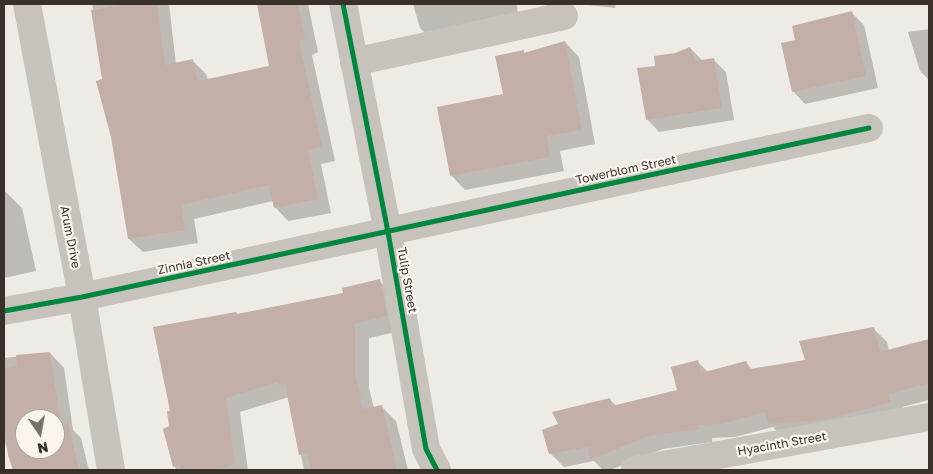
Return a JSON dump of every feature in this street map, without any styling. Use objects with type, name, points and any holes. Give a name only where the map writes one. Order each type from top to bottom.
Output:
[{"type":"street","name":"Arum Drive","points":[[27,4],[82,297],[111,470]]},
{"type":"street","name":"Tulip Street","points":[[343,4],[388,232],[426,449],[437,470]]},
{"type":"street","points":[[354,62],[564,16]]},
{"type":"street","name":"Towerblom Street","points":[[388,232],[869,128]]},
{"type":"street","name":"Zinnia Street","points":[[4,311],[82,297],[388,232]]},
{"type":"street","name":"Hyacinth Street","points":[[635,470],[929,417]]},
{"type":"building","points":[[128,4],[157,4],[165,65],[193,59],[198,81],[269,66],[257,4],[298,4],[305,39],[299,41],[322,147],[308,150],[318,199],[274,208],[269,185],[181,205],[185,230],[128,239],[111,137],[96,81],[102,79],[91,10]]},
{"type":"building","points":[[852,11],[866,76],[792,92],[781,43],[795,40],[792,26]]},
{"type":"building","points":[[565,41],[582,130],[547,136],[550,157],[450,176],[437,107],[503,94],[495,56],[524,50],[524,53]]},
{"type":"building","points":[[690,47],[696,61],[714,58],[722,108],[646,120],[637,68],[655,66],[654,56],[675,53]]},
{"type":"building","points":[[380,279],[387,316],[355,324],[355,372],[363,409],[382,405],[397,470],[311,470],[307,453],[299,455],[285,384],[278,385],[277,382],[226,398],[235,464],[218,470],[181,470],[180,465],[173,467],[163,429],[169,426],[167,411],[170,411],[153,327],[236,312],[237,314],[343,293],[342,288]]},
{"type":"building","points":[[874,327],[880,352],[929,339],[929,383],[889,394],[891,402],[824,420],[768,424],[765,412],[721,424],[699,425],[700,429],[649,436],[590,460],[588,447],[549,454],[542,430],[558,424],[552,412],[610,398],[612,406],[677,390],[671,367],[698,360],[701,373],[746,361],[750,369],[805,360],[799,341]]},
{"type":"building","points":[[50,352],[59,409],[15,409],[15,459],[65,459],[65,424],[68,423],[79,470],[13,470],[8,455],[4,423],[4,368],[17,365],[16,355]]},
{"type":"cycle path","points":[[343,4],[388,232],[426,449],[437,470]]},
{"type":"cycle path","points":[[4,311],[82,297],[869,128]]}]
